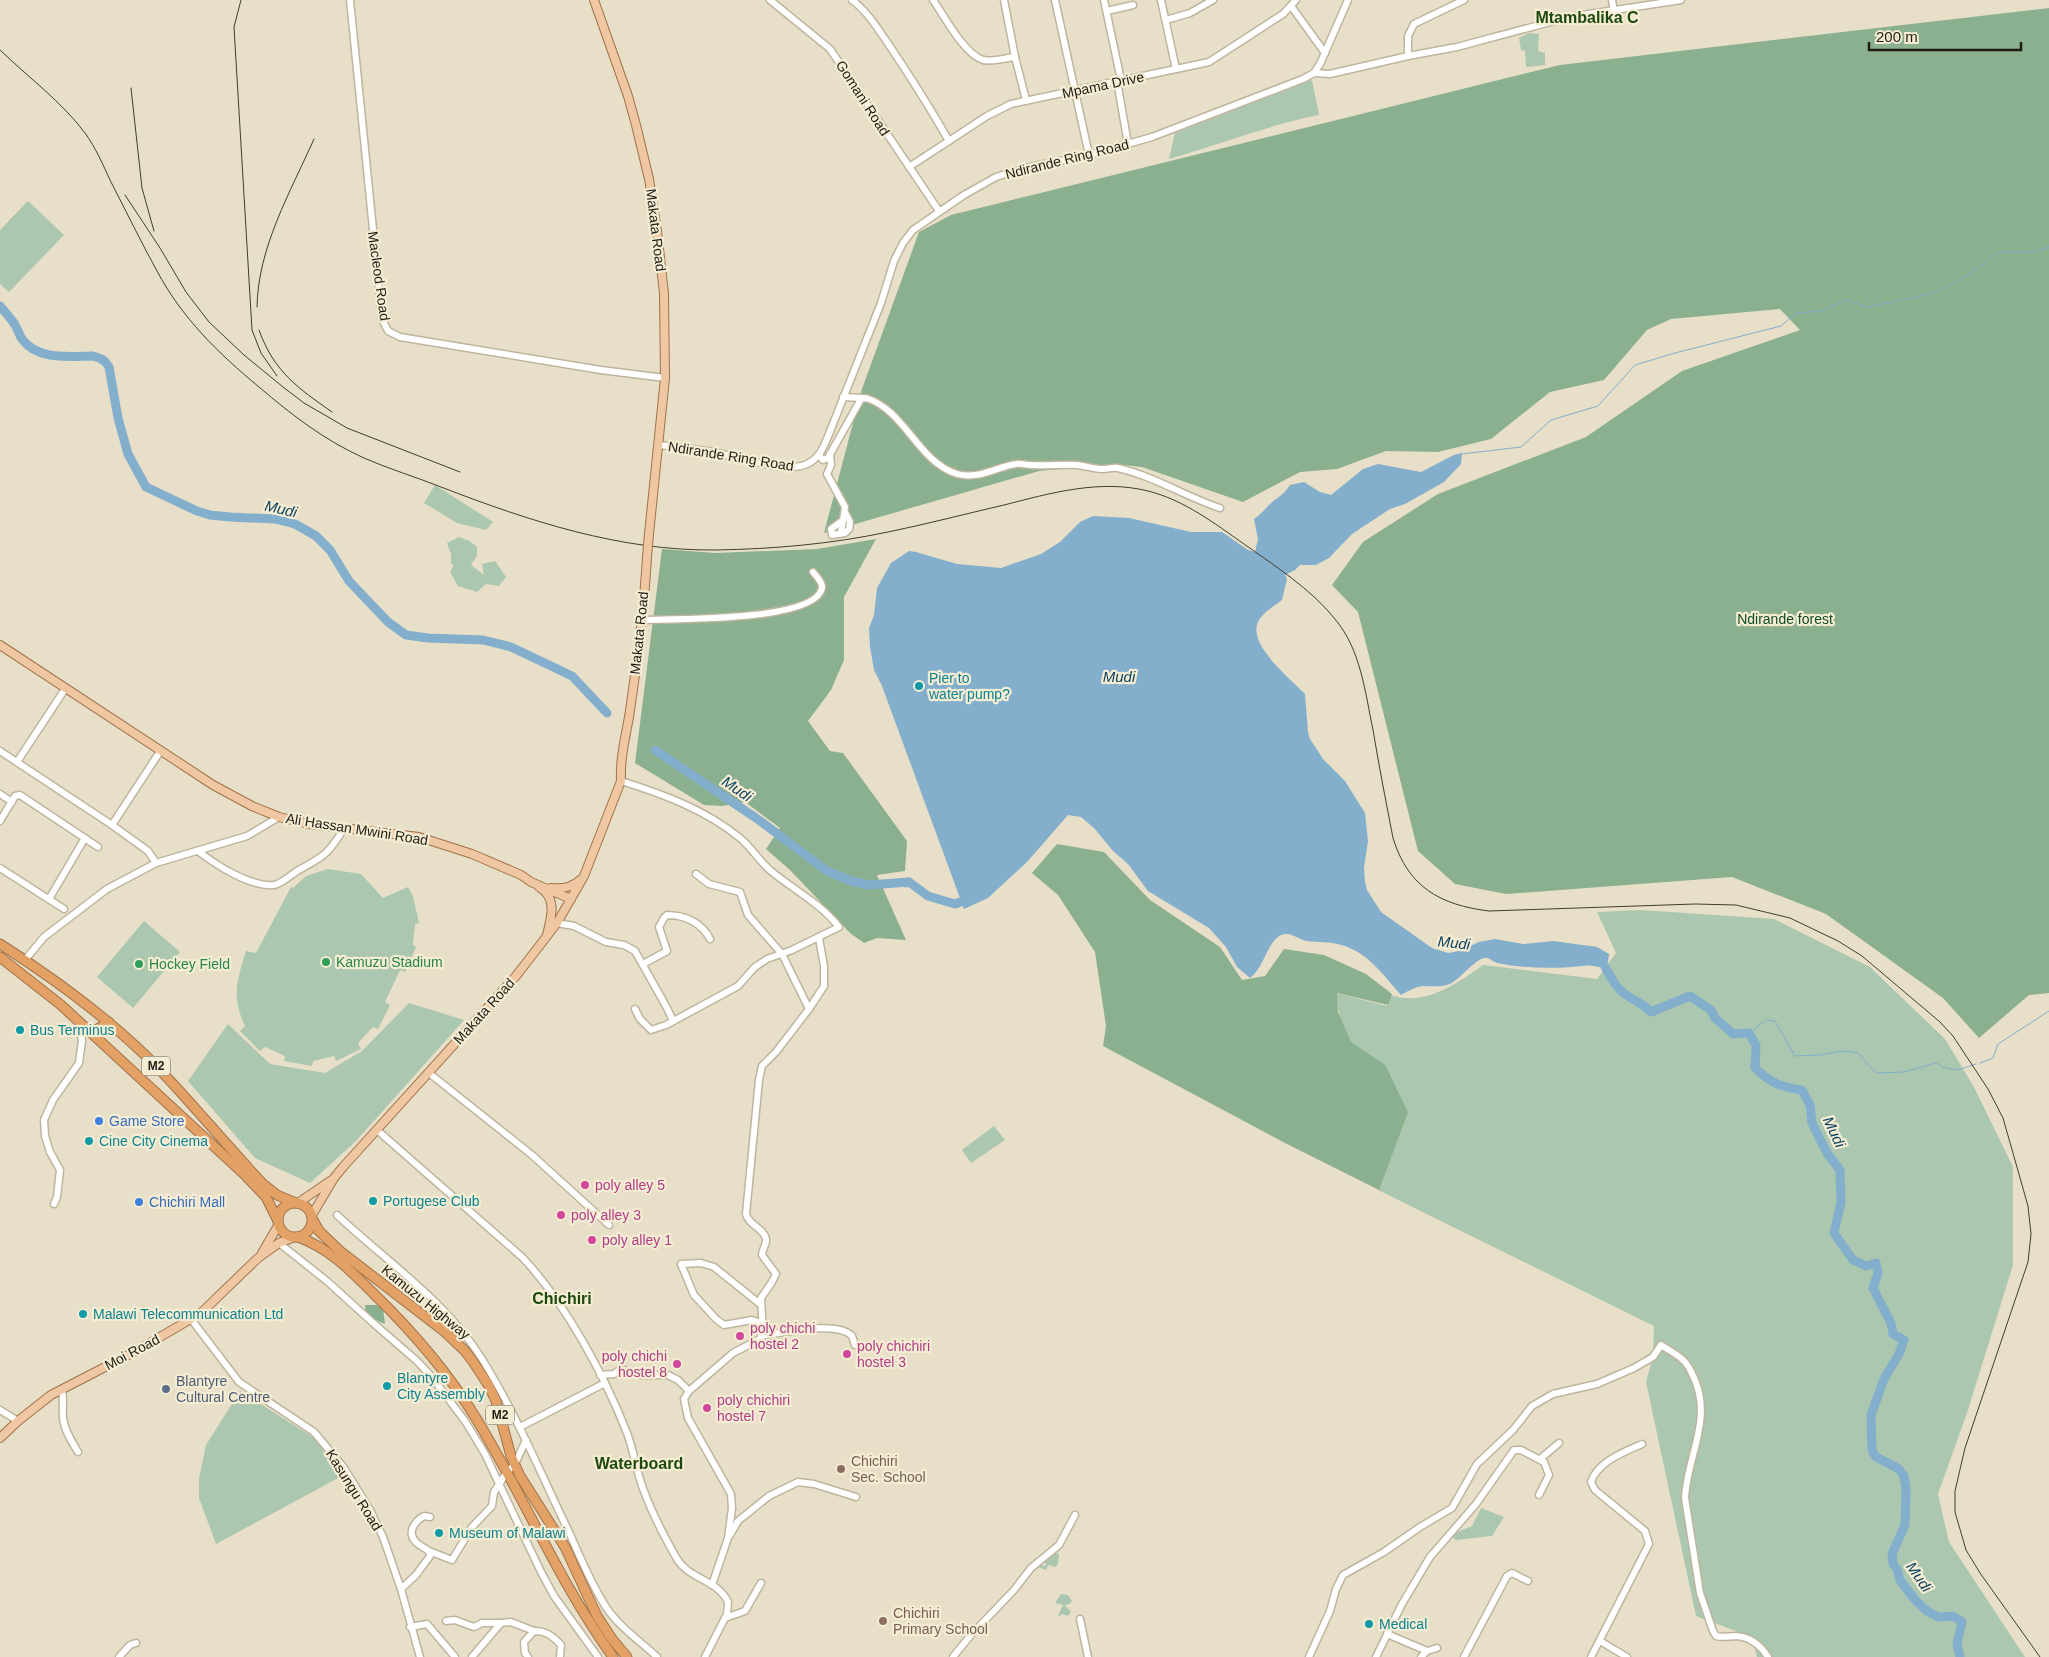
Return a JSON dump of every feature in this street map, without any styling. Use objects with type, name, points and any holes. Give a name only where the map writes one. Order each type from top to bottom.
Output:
[{"type":"highway","name":"M2","points":[[0,944],[66,988],[109,1022],[161,1071],[263,1184],[277,1195],[304,1205],[312,1218]]},
{"type":"highway","name":"M2","points":[[0,957],[38,986],[88,1030],[258,1188],[266,1197],[284,1233],[296,1237]]},
{"type":"highway","points":[[88,1030],[109,1022]]},
{"type":"highway","points":[[278,1222],[281,1210],[290,1203],[297,1203]]},
{"type":"highway","points":[[296,1237],[308,1231],[312,1218]]},
{"type":"highway","name":"Kamuzu Highway","points":[[312,1218],[319,1231],[340,1250],[446,1332],[465,1351],[489,1386],[502,1419],[515,1464],[565,1547],[596,1616],[627,1657]]},
{"type":"highway","name":"Kamuzu Highway","points":[[296,1237],[315,1244],[332,1254],[390,1309],[440,1368],[473,1414],[588,1622],[612,1657]]},
{"type":"main road","name":"Makata Road","points":[[312,1218],[334,1178],[516,976],[557,923],[584,876],[621,781],[620,765],[629,717],[641,620],[665,378],[664,293],[649,179],[628,96],[594,0]]},
{"type":"main road","name":"Ali Hassan Mwini Road","points":[[0,646],[212,784],[252,806],[279,817],[309,824],[419,837],[446,844],[521,875],[531,882],[547,887],[571,899]]},
{"type":"main road","points":[[547,887],[566,888],[573,886],[584,876]]},
{"type":"main road","points":[[531,882],[544,890],[552,906],[552,915],[545,939]]},
{"type":"main road","name":"Makata Road","points":[[297,1203],[334,1178]]},
{"type":"main road","points":[[258,1258],[270,1240],[278,1222]]},
{"type":"main road","points":[[258,1258],[279,1244],[296,1237]]},
{"type":"main road","name":"Moi Road","points":[[0,1438],[18,1421],[62,1389],[136,1351],[201,1313],[258,1258]]},
{"type":"street","name":"Macleod Road","points":[[350,0],[377,279],[382,319],[388,330],[400,337],[601,370],[665,378]]},
{"type":"street","name":"Gomani Road","points":[[770,0],[830,49],[939,211]]},
{"type":"street","points":[[852,0],[876,26],[918,88],[949,141]]},
{"type":"street","points":[[933,0],[963,43],[977,56],[990,60],[1015,57]]},
{"type":"street","points":[[1004,0],[1015,57],[1026,100]]},
{"type":"street","points":[[1055,0],[1089,155]]},
{"type":"street","points":[[1104,0],[1128,144]]},
{"type":"street","points":[[1161,0],[1176,69]]},
{"type":"street","points":[[1166,20],[1190,13],[1213,0]]},
{"type":"street","points":[[1348,0],[1314,73],[1330,74],[1457,47],[1569,17],[1681,0]]},
{"type":"street","points":[[1408,56],[1408,36],[1414,24],[1464,0]]},
{"type":"street","points":[[1612,0],[1614,11]]},
{"type":"street","name":"Mpama Drive","points":[[909,168],[1000,108],[1026,100],[1075,92],[1202,64],[1215,58],[1282,14],[1291,3]]},
{"type":"street","points":[[1291,3],[1325,52]]},
{"type":"street","points":[[1106,11],[1133,5]]},
{"type":"street","name":"Ndirande Ring Road","points":[[659,445],[714,452],[784,467],[806,465],[819,455],[829,434],[903,243],[913,230],[939,211],[996,177],[1025,168],[1089,155],[1152,137],[1292,84],[1314,73]]},
{"type":"street","points":[[843,397],[868,398],[888,410],[936,462],[946,470],[956,474],[975,475],[1018,464],[1029,466],[1077,465],[1104,469],[1118,468],[1144,477],[1201,503],[1220,508]]},
{"type":"street","points":[[819,455],[823,460],[830,454],[844,426],[863,398]]},
{"type":"street","points":[[830,454],[831,465],[828,474],[842,499],[850,528],[848,531],[833,535],[830,532],[832,527],[842,521]]},
{"type":"street","points":[[841,533],[845,512]]},
{"type":"street","points":[[641,620],[764,614],[804,606],[820,593],[820,582],[813,572]]},
{"type":"street","points":[[17,762],[65,689]]},
{"type":"street","points":[[112,825],[161,750]]},
{"type":"street","points":[[0,751],[112,825],[148,851],[156,863]]},
{"type":"street","points":[[621,781],[673,799],[724,826],[739,838],[771,872],[828,914],[838,927],[819,938],[760,962],[738,986],[673,1021],[651,1030],[640,1019],[635,1009]]},
{"type":"street","points":[[0,794],[12,802]]},
{"type":"street","points":[[0,821],[15,796],[20,796],[98,847]]},
{"type":"street","points":[[25,960],[44,937],[107,889],[156,863],[246,836],[279,817]]},
{"type":"street","points":[[198,851],[228,871],[256,882],[276,885],[318,861],[332,849],[344,828]]},
{"type":"street","points":[[48,899],[84,838]]},
{"type":"street","points":[[0,868],[64,909]]},
{"type":"street","points":[[696,874],[709,884],[740,892],[748,915],[782,954],[809,1009]]},
{"type":"street","points":[[643,964],[667,951],[659,927],[667,915],[685,918],[699,925],[710,939]]},
{"type":"street","points":[[557,923],[574,926],[606,942],[624,945],[636,952],[668,1008],[673,1021]]},
{"type":"street","points":[[762,1336],[761,1298],[776,1277],[774,1270],[762,1255],[767,1242],[765,1236],[749,1222],[746,1214],[762,1066],[776,1052],[824,986],[824,966],[819,938]]},
{"type":"street","points":[[54,1204],[57,1197],[60,1170],[50,1152],[45,1136],[44,1120],[53,1100],[79,1063],[81,1034],[88,1030]]},
{"type":"street","points":[[429,1072],[532,1155],[609,1225]]},
{"type":"street","points":[[377,1130],[522,1258],[536,1272],[569,1321],[605,1383],[627,1433],[644,1491],[677,1558],[687,1571],[721,1591],[728,1602],[725,1618],[705,1657]]},
{"type":"street","points":[[337,1215],[453,1320],[481,1358],[520,1427],[592,1582],[607,1608],[619,1623],[658,1657]]},
{"type":"street","points":[[279,1244],[328,1282],[432,1376],[465,1421],[486,1454],[554,1596],[598,1657]]},
{"type":"street","points":[[760,1304],[714,1267],[701,1263],[681,1264],[694,1296],[724,1325],[752,1320],[761,1323]]},
{"type":"street","name":"Kasungu Road","points":[[191,1319],[239,1382],[314,1432],[344,1468],[383,1537],[401,1589],[410,1627],[420,1657]]},
{"type":"street","points":[[712,1585],[728,1538],[732,1508],[731,1494],[688,1418],[684,1403],[686,1396],[689,1391],[733,1353],[756,1342],[762,1336],[794,1331],[841,1329],[852,1336],[855,1345]]},
{"type":"street","points":[[1309,1657],[1330,1611],[1336,1589],[1343,1575],[1384,1552],[1452,1508],[1473,1469],[1513,1430],[1532,1406],[1554,1394],[1597,1384],[1634,1368],[1648,1361],[1656,1354],[1661,1345],[1684,1361],[1694,1379],[1700,1397],[1702,1410],[1700,1428],[1686,1484],[1686,1498],[1700,1593],[1713,1631],[1716,1636],[1736,1636],[1752,1640],[1768,1657]]},
{"type":"street","points":[[600,1376],[614,1374],[620,1369],[641,1375],[668,1375],[678,1380],[689,1391]]},
{"type":"street","points":[[520,1427],[605,1383]]},
{"type":"street","points":[[62,1389],[65,1402],[63,1418],[78,1452]]},
{"type":"street","points":[[0,1410],[18,1421]]},
{"type":"street","points":[[430,1518],[424,1516],[415,1523],[412,1531],[416,1542],[430,1551],[452,1560],[472,1527],[492,1506],[494,1492],[506,1473],[515,1464],[526,1440]]},
{"type":"street","points":[[1540,1459],[1559,1443]]},
{"type":"street","points":[[1592,1657],[1650,1544],[1646,1532],[1595,1490],[1591,1482],[1597,1472],[1609,1461],[1642,1444]]},
{"type":"street","points":[[1376,1657],[1402,1604],[1430,1557],[1476,1504],[1511,1452],[1517,1449],[1544,1462],[1549,1475],[1539,1495]]},
{"type":"street","points":[[728,1538],[738,1521],[769,1496],[798,1482],[814,1484],[856,1497]]},
{"type":"street","points":[[953,1657],[970,1636],[1014,1590],[1031,1568],[1059,1545],[1075,1515]]},
{"type":"street","points":[[401,1589],[422,1568],[430,1556],[430,1551]]},
{"type":"street","points":[[1464,1657],[1507,1576],[1512,1573],[1528,1581]]},
{"type":"street","points":[[725,1618],[745,1611],[761,1583]]},
{"type":"street","points":[[1080,1619],[1088,1657]]},
{"type":"street","points":[[446,1621],[455,1620],[474,1628],[482,1623],[511,1622],[534,1631],[548,1633],[561,1646],[560,1657]]},
{"type":"street","points":[[472,1657],[501,1623]]},
{"type":"street","points":[[410,1627],[427,1624],[456,1657]]},
{"type":"street","points":[[528,1657],[524,1653],[524,1642],[534,1631]]},
{"type":"street","points":[[1387,1634],[1427,1651]]},
{"type":"street","points":[[1600,1640],[1627,1657]]},
{"type":"street","points":[[119,1657],[130,1645],[136,1643]]},
{"type":"street","points":[[1421,1657],[1427,1651],[1437,1648]]},
{"type":"green space","name":"Ndirande forest","points":[[2049,8],[2049,993],[2029,995],[1979,1038],[1943,998],[1826,914],[1732,877],[1506,894],[1455,884],[1418,851],[1358,612],[1332,585],[1363,542],[1438,494],[1586,437],[1682,371],[1800,330],[1780,309],[1671,319],[1647,330],[1604,380],[1550,392],[1491,439],[1438,452],[1386,451],[1337,469],[1300,472],[1243,502],[1142,467],[1116,464],[1039,471],[824,533],[862,389],[919,232],[951,215],[1560,65]]},
{"type":"green space","points":[[1529,33],[1539,34],[1538,51],[1545,53],[1545,65],[1526,67],[1525,51],[1521,50],[1519,38]]},
{"type":"green space","points":[[1312,80],[1319,115],[1262,130],[1169,159],[1175,133]]},
{"type":"green space","points":[[28,201],[64,235],[9,292],[0,284],[0,230]]},
{"type":"green space","points":[[435,485],[493,522],[486,530],[457,523],[424,503]]},
{"type":"green space","points":[[459,537],[477,547],[477,555],[471,565],[484,575],[482,564],[495,561],[506,577],[499,586],[486,584],[477,592],[458,586],[450,572],[454,565],[451,564],[451,554],[447,543]]},
{"type":"green space","points":[[876,539],[844,597],[844,660],[831,690],[808,721],[830,751],[843,753],[907,841],[905,871],[877,875],[906,940],[877,938],[864,943],[850,933],[790,870],[766,849],[780,828],[745,802],[722,806],[704,805],[635,763],[662,549],[715,553],[817,549]]},
{"type":"green space","points":[[1057,844],[1104,852],[1150,900],[1220,947],[1242,980],[1265,976],[1284,949],[1324,955],[1366,974],[1392,994],[1388,1005],[1337,993],[1338,1012],[1351,1042],[1385,1065],[1408,1112],[1379,1190],[1285,1143],[1103,1046],[1106,1026],[1095,952],[1058,895],[1032,873]]},
{"type":"green space","name":"Kamuzu Stadium","points":[[328,869],[361,874],[383,898],[408,887],[413,896],[419,923],[415,924],[413,945],[416,947],[405,972],[400,970],[385,1002],[390,1005],[378,1029],[373,1027],[358,1043],[361,1049],[336,1061],[334,1056],[313,1061],[312,1066],[284,1061],[285,1056],[265,1047],[260,1051],[240,1031],[245,1026],[238,1006],[237,989],[246,951],[256,953],[291,887],[293,888],[306,876]]},
{"type":"green space","points":[[1641,910],[1774,919],[1870,967],[1945,1039],[1974,1087],[2013,1167],[2013,1265],[1967,1413],[1938,1494],[1949,1542],[2025,1657],[1757,1657],[1752,1637],[1696,1616],[1646,1382],[1653,1357],[1654,1326],[1378,1190],[1407,1112],[1351,1052],[1340,1020],[1336,993],[1387,1006],[1391,995],[1403,998],[1427,996],[1451,986],[1483,965],[1597,979],[1616,953],[1597,912]]},
{"type":"green space","name":"Hockey Field","points":[[144,921],[180,952],[133,1008],[97,977]]},
{"type":"green space","points":[[409,1003],[464,1020],[356,1141],[310,1183],[255,1158],[188,1081],[228,1024],[270,1064],[325,1073],[362,1051]]},
{"type":"green space","points":[[994,1126],[1005,1140],[971,1163],[962,1150]]},
{"type":"green space","points":[[365,1305],[376,1305],[383,1308],[385,1324],[366,1316]]},
{"type":"green space","points":[[240,1391],[316,1439],[340,1477],[216,1544],[199,1498],[199,1479],[206,1445]]},
{"type":"green space","points":[[1481,1508],[1504,1517],[1492,1536],[1456,1540],[1453,1538],[1455,1533],[1472,1526]]},
{"type":"green space","points":[[1054,1552],[1059,1554],[1058,1564],[1055,1567],[1048,1565],[1046,1570],[1038,1567],[1041,1565],[1045,1566],[1046,1564],[1043,1561]]},
{"type":"green space","points":[[1061,1594],[1068,1595],[1072,1601],[1070,1604],[1065,1605],[1071,1612],[1068,1616],[1062,1614],[1058,1616],[1063,1605],[1055,1603]]},
{"type":"water","name":"Mudi","points":[[1462,453],[1461,464],[1444,482],[1405,504],[1390,509],[1352,534],[1329,558],[1316,565],[1300,565],[1285,575],[1287,579],[1282,600],[1261,617],[1257,625],[1257,634],[1266,653],[1282,672],[1305,694],[1310,739],[1323,759],[1345,781],[1365,813],[1368,841],[1364,868],[1365,882],[1367,890],[1381,912],[1432,948],[1448,953],[1459,951],[1479,942],[1495,939],[1523,944],[1553,941],[1597,947],[1609,954],[1608,962],[1582,966],[1538,968],[1497,963],[1488,958],[1483,958],[1450,984],[1423,986],[1401,995],[1373,964],[1348,947],[1307,941],[1287,934],[1276,938],[1259,968],[1250,978],[1237,967],[1226,947],[1209,928],[1148,891],[1128,864],[1113,851],[1094,828],[1081,817],[1068,815],[1027,862],[988,898],[964,909],[882,686],[874,670],[869,628],[874,615],[877,588],[891,563],[909,551],[957,564],[1001,568],[1041,554],[1060,542],[1080,522],[1093,516],[1129,518],[1191,532],[1222,532],[1248,550],[1255,552],[1258,539],[1254,519],[1290,485],[1304,482],[1320,492],[1331,495],[1363,469],[1378,464],[1421,472],[1454,455]]},
{"type":"waterway","points":[[1462,454],[1521,447],[1551,420],[1598,406],[1635,365],[1781,326],[1796,313],[1822,311],[1846,300],[1868,307],[1925,295],[1944,289],[1975,270],[1999,252],[2034,252],[2049,247]]},
{"type":"waterway","name":"Mudi","points":[[0,306],[13,322],[22,339],[37,351],[55,356],[93,356],[106,363],[109,367],[118,418],[128,454],[146,487],[197,511],[210,515],[275,519],[295,524],[316,536],[330,550],[349,581],[388,622],[406,635],[428,638],[483,640],[511,647],[572,676],[607,713]]},
{"type":"waterway","name":"Mudi","points":[[655,750],[756,818],[827,871],[851,881],[869,885],[909,882]]},
{"type":"waterway","points":[[906,883],[909,882],[928,896],[955,904],[971,898]]},
{"type":"waterway","name":"Mudi","points":[[1591,961],[1603,963],[1614,983],[1626,995],[1651,1012],[1690,996],[1711,1010],[1715,1018],[1733,1034],[1749,1033],[1756,1045],[1755,1068],[1776,1084],[1802,1090],[1810,1105],[1812,1123],[1827,1153],[1840,1170],[1841,1202],[1834,1233],[1853,1260],[1866,1266],[1876,1263],[1878,1273],[1873,1288],[1891,1323],[1893,1334],[1904,1340],[1899,1354],[1884,1379],[1871,1415],[1872,1450],[1876,1457],[1899,1469],[1904,1476],[1906,1490],[1905,1525],[1892,1554],[1893,1564],[1897,1569],[1900,1580],[1915,1600],[1927,1611],[1938,1617],[1953,1616],[1962,1622],[1957,1643],[1960,1657]]},
{"type":"waterway","points":[[1980,1063],[1993,1058],[1998,1044],[2049,1011]]},
{"type":"waterway","points":[[1749,1033],[1766,1020],[1775,1021],[1795,1056],[1820,1055],[1843,1051],[1858,1053],[1876,1073],[1904,1072],[1936,1063],[1956,1070],[1976,1064]]},
{"type":"railway","points":[[241,0],[234,27],[252,330],[261,353],[277,376]]},
{"type":"railway","points":[[0,50],[55,100],[85,133],[157,271],[178,304],[202,334],[229,361],[284,407],[322,435],[349,451],[474,500],[541,522],[610,539],[680,549],[759,548],[845,540],[903,529],[1076,489],[1112,486],[1148,491],[1161,495],[1198,513],[1280,569],[1315,598],[1344,631],[1361,672],[1393,838],[1399,855],[1407,869],[1428,891],[1455,904],[1489,911],[1695,904],[1736,905],[1790,918],[1838,941],[1862,956],[1940,1022],[1953,1036],[1988,1089],[2003,1118],[2028,1206],[2031,1234],[2028,1262],[1965,1448],[1955,1491],[1955,1512],[1966,1550],[1980,1573],[2040,1657]]},
{"type":"railway","points":[[131,88],[142,188],[154,231]]},
{"type":"railway","points":[[257,307],[263,263],[269,242],[314,139]]},
{"type":"railway","points":[[125,195],[186,292],[209,322],[244,355],[304,403],[347,428],[460,472]]},
{"type":"railway","points":[[259,330],[272,357],[288,378],[332,412]]},
{"type":"place","name":"Pier to water pump?","points":[[919,686]]},
{"type":"place","name":"Kamuzu Stadium","points":[[326,962]]},
{"type":"place","name":"Hockey Field","points":[[139,964]]},
{"type":"place","name":"Bus Terminus","points":[[20,1030]]},
{"type":"place","name":"Game Store","points":[[99,1121]]},
{"type":"place","name":"Cine City Cinema","points":[[89,1141]]},
{"type":"place","name":"poly alley 5","points":[[585,1185]]},
{"type":"place","name":"Portugese Club","points":[[373,1201]]},
{"type":"place","name":"Chichiri Mall","points":[[139,1202]]},
{"type":"place","name":"poly alley 3","points":[[561,1215]]},
{"type":"place","name":"poly alley 1","points":[[592,1240]]},
{"type":"place","name":"Malawi Telecommunication Ltd","points":[[83,1314]]},
{"type":"place","name":"poly chichi hostel 2","points":[[740,1336]]},
{"type":"place","name":"poly chichiri hostel 3","points":[[847,1354]]},
{"type":"place","name":"poly chichi hostel 8","points":[[677,1364]]},
{"type":"place","name":"Blantyre City Assembly","points":[[387,1386]]},
{"type":"place","name":"Blantyre Cultural Centre","points":[[166,1389]]},
{"type":"place","name":"poly chichiri hostel 7","points":[[707,1408]]},
{"type":"place","name":"Chichiri Sec. School","points":[[841,1469]]},
{"type":"place","name":"Museum of Malawi","points":[[439,1533]]},
{"type":"place","name":"Chichiri Primary School","points":[[883,1621]]},
{"type":"place","name":"Medical","points":[[1369,1624]]},
{"type":"district","name":"Mtambalika C","points":[[1587,17]]},
{"type":"district","name":"Chichiri","points":[[562,1298]]},
{"type":"district","name":"Waterboard","points":[[639,1463]]}]
